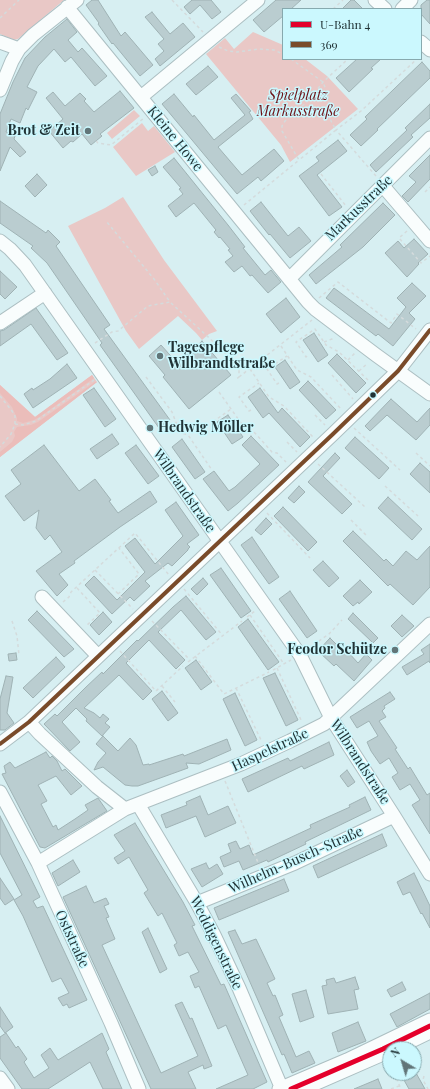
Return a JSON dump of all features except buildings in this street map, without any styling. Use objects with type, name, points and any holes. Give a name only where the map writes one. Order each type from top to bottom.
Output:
[{"type":"street","points":[[141,97],[258,0]]},
{"type":"street","points":[[375,0],[384,8]]},
{"type":"street","points":[[403,8],[411,0]]},
{"type":"street","points":[[0,90],[18,49],[72,3]]},
{"type":"street","name":"Kleine Howe","points":[[72,3],[152,111],[289,279],[316,309],[430,394]]},
{"type":"street","points":[[0,42],[18,49]]},
{"type":"street","points":[[422,43],[430,50]]},
{"type":"street","name":"Markusstraße","points":[[289,279],[430,138]]},
{"type":"street","points":[[383,186],[430,241]]},
{"type":"street","name":"Wilbrandstraße","points":[[0,241],[25,265],[300,655],[331,718],[430,874]]},
{"type":"street","points":[[0,323],[45,293]]},
{"type":"street","points":[[0,744],[29,722],[219,541],[322,446],[398,371],[427,334]]},
{"type":"street","points":[[42,597],[98,656]]},
{"type":"street","name":"Haspelstraße","points":[[38,863],[125,809],[221,772],[307,733],[331,718],[430,624]]},
{"type":"street","points":[[29,722],[97,787],[125,809]]},
{"type":"street","name":"Oststraße","points":[[0,792],[38,863],[111,1023],[139,1089]]},
{"type":"street","name":"Weddigenstraße","points":[[138,804],[197,903],[239,988],[281,1089]]},
{"type":"street","name":"Wilhelm-Busch-Straße","points":[[197,903],[295,863],[394,816]]},
{"type":"street","points":[[281,1089],[360,1054],[430,1020]]},
{"type":"street","points":[[411,1041],[430,1032]]},
{"type":"street","points":[[303,1089],[382,1054]]},
{"type":"street","points":[[0,1078],[8,1089]]},
{"type":"path","points":[[0,18],[19,0]]},
{"type":"path","points":[[172,0],[211,40],[228,51],[237,52],[259,49],[274,50],[282,54]]},
{"type":"path","points":[[334,8],[343,0]]},
{"type":"path","points":[[292,60],[323,82],[328,95],[331,121],[336,130],[383,186]]},
{"type":"path","points":[[299,160],[282,131],[282,126],[309,100],[323,82],[347,60]]},
{"type":"path","points":[[235,212],[361,111],[416,60]]},
{"type":"path","points":[[96,141],[111,145],[152,111]]},
{"type":"path","points":[[321,174],[353,214]]},
{"type":"path","points":[[425,192],[430,187]]},
{"type":"path","points":[[106,221],[154,279],[170,302],[227,354],[239,370],[239,377]]},
{"type":"path","points":[[416,224],[399,238],[421,263],[430,256]]},
{"type":"path","points":[[235,380],[280,346],[316,309],[338,282],[391,323],[397,314],[427,334]]},
{"type":"path","points":[[85,350],[112,332],[118,331],[148,306],[170,302]]},
{"type":"path","points":[[307,356],[306,357],[296,342],[315,329],[326,345],[339,352],[378,391]]},
{"type":"path","points":[[280,346],[297,370],[311,378],[349,420],[400,470]]},
{"type":"path","points":[[279,382],[277,384],[267,369],[287,356]]},
{"type":"path","points":[[250,369],[269,397],[284,406],[322,446]]},
{"type":"path","points":[[15,424],[22,425],[36,421],[102,374]]},
{"type":"path","points":[[332,375],[361,407]]},
{"type":"path","points":[[146,377],[172,412],[177,425]]},
{"type":"path","points":[[251,410],[249,411],[239,397],[259,383]]},
{"type":"path","points":[[219,392],[241,423],[254,432],[272,452],[277,453],[294,471]]},
{"type":"path","points":[[0,396],[15,416],[15,424],[11,434],[0,447]]},
{"type":"path","points":[[218,427],[214,421],[231,409]]},
{"type":"path","points":[[315,415],[333,434]]},
{"type":"path","points":[[174,428],[176,431],[188,435],[212,470]]},
{"type":"path","points":[[287,442],[365,507]]},
{"type":"path","points":[[416,454],[430,466]]},
{"type":"path","points":[[385,486],[418,516]]},
{"type":"path","points":[[258,505],[310,558]]},
{"type":"path","points":[[350,520],[368,537]]},
{"type":"path","points":[[55,611],[69,597],[71,592],[76,587],[135,533],[223,636]]},
{"type":"path","points":[[118,594],[139,574],[119,548]]},
{"type":"path","points":[[95,570],[118,594],[142,614],[190,660]]},
{"type":"path","points":[[76,587],[100,613],[77,635]]},
{"type":"path","points":[[247,617],[250,616],[284,664]]},
{"type":"path","points":[[12,620],[17,636],[19,655]]},
{"type":"path","points":[[273,670],[300,655],[323,639],[342,620]]},
{"type":"path","points":[[188,662],[242,621]]},
{"type":"path","points":[[112,643],[156,690],[183,666]]},
{"type":"path","points":[[195,656],[224,694],[269,672]]},
{"type":"path","points":[[277,668],[307,733]]},
{"type":"path","points":[[162,686],[175,702]]},
{"type":"path","points":[[236,688],[267,752]]},
{"type":"path","points":[[221,772],[264,876]]},
{"type":"path","points":[[424,1076],[423,1080],[428,1089]]},
{"type":"path","points":[[397,1081],[401,1089]]},
{"type":"path","points":[[392,1089],[399,1086]]},
{"type":"green space","points":[[0,0],[64,0],[18,39],[14,40],[0,34]]},
{"type":"green space","name":"Spielplatz Markusstraße","points":[[253,32],[282,45],[282,60],[306,60],[327,76],[358,109],[290,162],[281,145],[206,54],[225,38],[234,49]]},
{"type":"green space","points":[[134,110],[140,116],[112,139],[107,133]]},
{"type":"green space","points":[[142,123],[148,131],[154,126],[175,152],[136,176],[113,147]]},
{"type":"green space","points":[[123,197],[164,260],[217,331],[209,334],[202,340],[178,316],[139,349],[126,331],[68,226],[105,208]]},
{"type":"green space","points":[[92,375],[97,382],[0,457],[0,385],[35,417]]},
{"type":"shaded area","points":[[92,375],[94,378],[41,416],[23,423],[17,421],[12,407],[0,393],[0,385],[35,417]]},
{"type":"shaded area","points":[[97,382],[0,457],[0,452],[12,442],[15,436],[14,432],[17,427],[31,425],[38,422]]},
{"type":"metro line","name":"4","points":[[291,1089],[383,1049],[430,1026]]},
{"type":"transit line","name":"369","points":[[0,744],[29,722],[333,434],[398,371],[430,330]]},
{"type":"place","name":"Brot & Zeit","points":[[88,131]]},
{"type":"place","name":"Tagespflege Wilbrandtstraße","points":[[160,356]]},
{"type":"place","name":"Hedwig Möller","points":[[150,428]]},
{"type":"place","name":"Feodor Schütze","points":[[395,650]]}]
